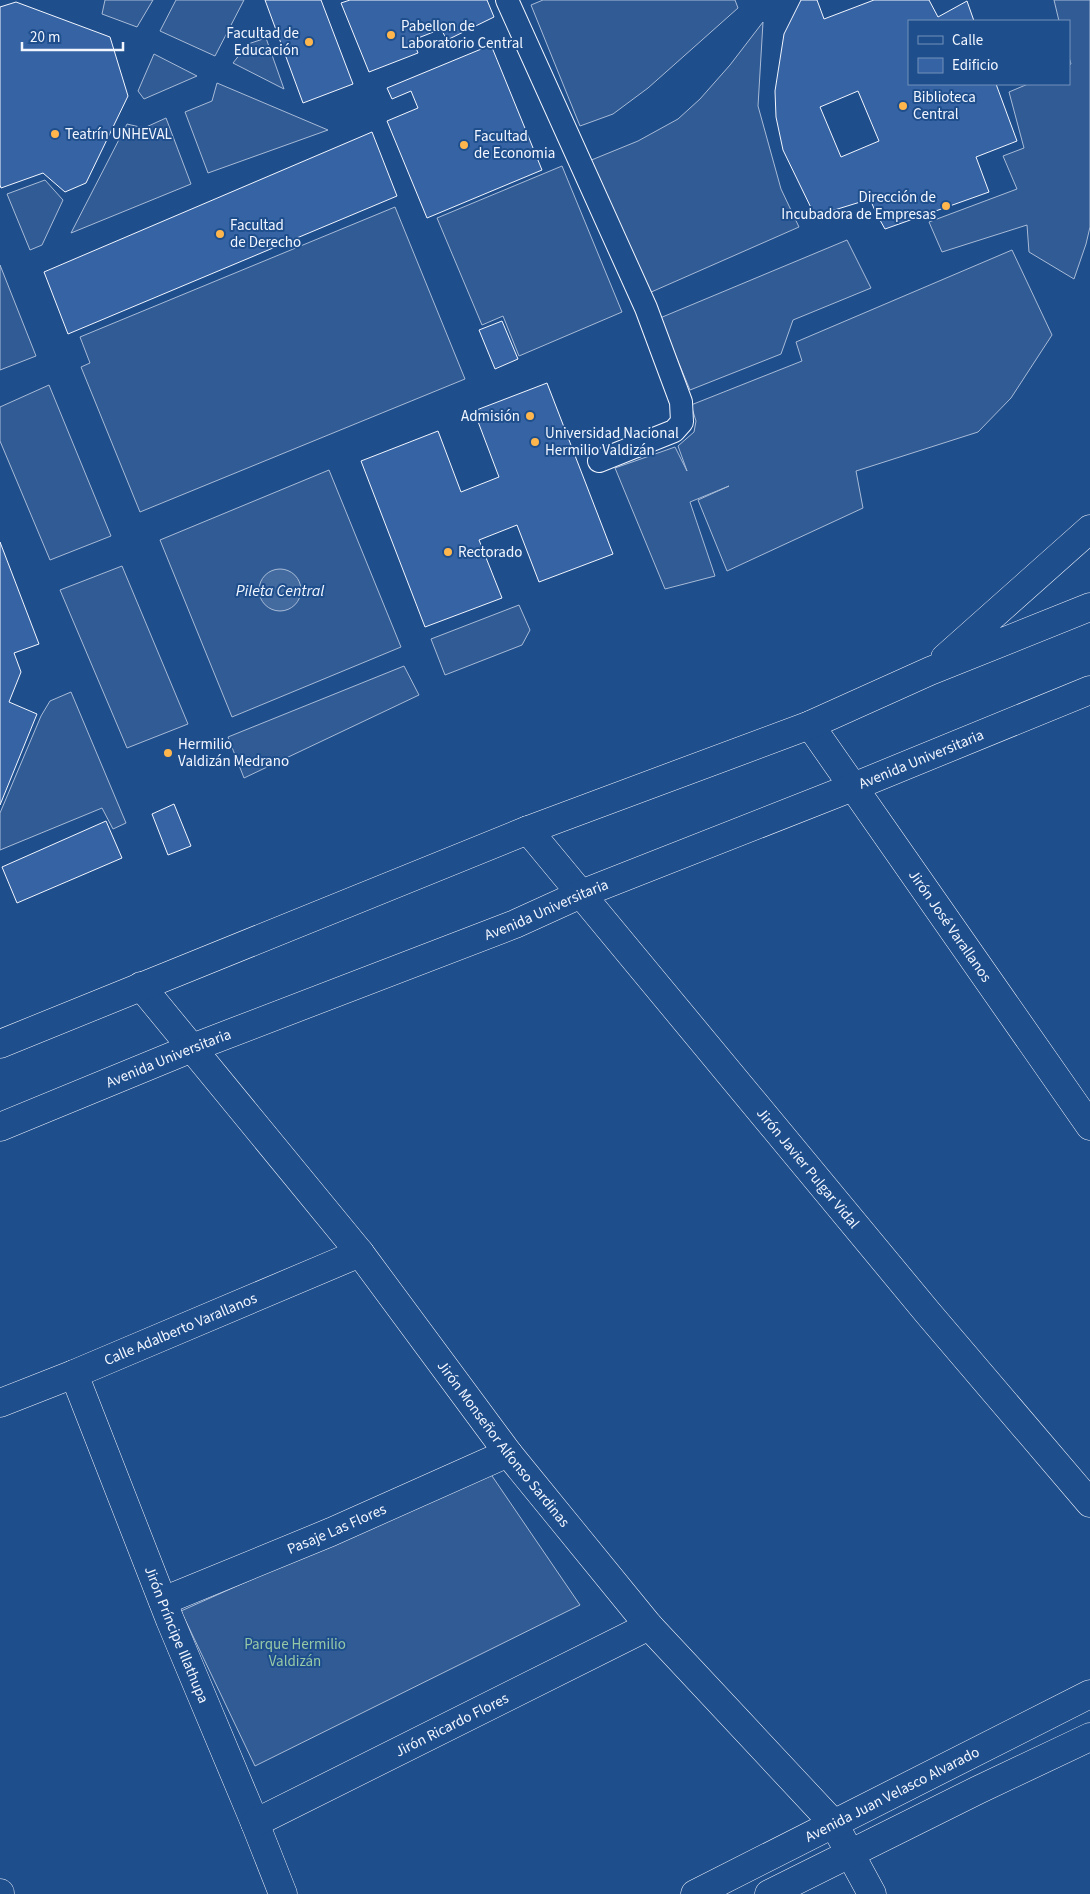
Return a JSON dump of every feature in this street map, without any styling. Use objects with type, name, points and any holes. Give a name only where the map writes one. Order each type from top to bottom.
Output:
[{"type":"main road","points":[[930,671],[1090,529]]},
{"type":"main road","points":[[0,1044],[528,830],[810,725],[930,671],[1089,609]]},
{"type":"main road","name":"Avenida Universitaria","points":[[0,1127],[192,1048],[515,924],[581,894],[853,787],[1090,690]]},
{"type":"main road","name":"Jirón José Varallanos","points":[[810,725],[1090,1126]]},
{"type":"main road","name":"Jirón Javier Pulgar Vidal","points":[[528,830],[928,1313],[1090,1503]]},
{"type":"main road","name":"Jirón Monseñor Alfonso Sardinas","points":[[141,986],[360,1253],[508,1453],[649,1626],[834,1824],[872,1894]]},
{"type":"main road","name":"Calle Adalberto Varallanos","points":[[0,1403],[74,1374],[360,1253]]},
{"type":"main road","name":"Jirón Príncipe Illathupa","points":[[74,1374],[162,1601],[283,1894]]},
{"type":"main road","name":"Pasaje Las Flores","points":[[162,1601],[331,1532],[508,1453]]},
{"type":"main road","name":"Jirón Ricardo Flores","points":[[255,1823],[649,1626]]},
{"type":"main road","name":"Avenida Juan Velasco Alvarado","points":[[695,1894],[1090,1694]]},
{"type":"main road","points":[[769,1894],[978,1790],[1090,1737]]},
{"type":"street","points":[[507,0],[646,308],[680,402],[682,422],[674,431],[599,461]]},
{"type":"shaded area","points":[[105,0],[153,0],[137,27],[102,14]]},
{"type":"shaded area","points":[[176,0],[244,0],[215,56],[160,31]]},
{"type":"shaded area","points":[[543,0],[735,0],[738,8],[648,88],[613,114],[580,126],[531,5]]},
{"type":"shaded area","points":[[1054,0],[1090,0],[1090,227],[1074,279],[1029,252],[1027,225],[942,252],[929,222],[1017,189],[1003,156],[1024,148],[1009,92],[1026,85],[1070,85],[1070,20],[1059,20]]},
{"type":"shaded area","points":[[763,22],[758,106],[781,189],[799,227],[649,293],[589,161],[638,141],[678,119],[700,99],[730,65]]},
{"type":"shaded area","points":[[266,38],[284,89],[233,63],[248,44]]},
{"type":"shaded area","points":[[154,54],[197,76],[144,99],[138,91]]},
{"type":"shaded area","points":[[217,83],[328,130],[208,173],[185,112],[212,101]]},
{"type":"shaded area","points":[[166,118],[191,184],[71,233],[127,124],[144,128]]},
{"type":"shaded area","points":[[562,166],[622,312],[519,356],[503,316],[482,325],[437,218]]},
{"type":"shaded area","points":[[45,180],[63,200],[42,245],[30,250],[7,194]]},
{"type":"shaded area","points":[[395,207],[465,379],[140,512],[81,367],[90,363],[80,337]]},
{"type":"shaded area","points":[[847,240],[871,288],[793,320],[781,354],[690,390],[660,318]]},
{"type":"shaded area","points":[[1012,250],[1052,335],[1011,398],[978,432],[856,471],[863,508],[727,571],[698,500],[729,486],[690,502],[715,576],[665,589],[615,468],[675,447],[687,471],[678,446],[694,432],[696,421],[691,405],[802,361],[796,342]]},
{"type":"shaded area","points":[[0,265],[36,356],[0,370]]},
{"type":"shaded area","points":[[49,385],[111,536],[50,560],[0,441],[0,407]]},
{"type":"shaded area","points":[[329,470],[401,647],[232,717],[160,540]]},
{"type":"shaded area","points":[[122,566],[188,724],[127,748],[60,590]]},
{"type":"shaded area","points":[[519,605],[530,630],[522,645],[445,675],[431,639]]},
{"type":"shaded area","points":[[404,666],[419,695],[244,778],[228,737]]},
{"type":"shaded area","points":[[71,692],[126,823],[113,829],[102,808],[0,850],[0,813],[41,716],[50,701]]},
{"type":"shaded area","name":"Parque Hermilio Valdizán","points":[[490,1473],[580,1605],[255,1766],[181,1611]]},
{"type":"water","name":"Pileta Central","points":[[280,569],[295,575],[301,590],[295,605],[280,611],[265,605],[259,590],[265,575]]},
{"type":"building","name":"Facultad de Educación","points":[[265,0],[321,0],[353,84],[303,103]]},
{"type":"building","name":"Pabellon de Laboratorio Central","points":[[350,0],[487,0],[494,17],[447,40],[441,29],[413,40],[418,53],[369,72],[341,3]]},
{"type":"building","points":[[801,0],[817,0],[824,19],[874,0],[929,0],[938,17],[967,1],[974,20],[908,20],[908,85],[996,85],[1017,141],[976,157],[989,192],[885,229],[870,199],[815,216],[783,150],[776,117],[775,91],[784,34]],"holes":[[[858,91],[879,141],[841,157],[820,107]]]},
{"type":"building","name":"Teatrín UNHEVAL","points":[[16,2],[110,37],[128,96],[86,183],[65,192],[43,173],[1,188],[0,185],[0,7]]},
{"type":"building","name":"Facultad de Economia","points":[[491,45],[542,170],[427,218],[387,121],[418,108],[411,91],[392,99],[387,88]]},
{"type":"building","name":"Facultad de Derecho","points":[[372,132],[397,196],[68,334],[44,272]]},
{"type":"building","points":[[502,321],[518,359],[495,369],[479,330]]},
{"type":"building","points":[[547,383],[613,554],[539,582],[517,525],[479,540],[502,598],[425,627],[361,461],[438,431],[461,492],[499,477],[474,411]]},
{"type":"building","points":[[0,542],[39,644],[14,653],[21,672],[9,702],[37,714],[0,805]]},
{"type":"building","points":[[174,804],[191,846],[168,855],[152,814]]},
{"type":"building","points":[[106,821],[122,858],[17,903],[2,867]]},
{"type":"place","name":"Pabellon de Laboratorio Central","points":[[391,35]]},
{"type":"place","name":"Facultad de Educación","points":[[309,42]]},
{"type":"place","name":"Biblioteca Central","points":[[903,106]]},
{"type":"place","name":"Teatrín UNHEVAL","points":[[55,134]]},
{"type":"place","name":"Facultad de Economia","points":[[464,145]]},
{"type":"place","name":"Dirección de Incubadora de Empresas","points":[[946,206]]},
{"type":"place","name":"Facultad de Derecho","points":[[220,234]]},
{"type":"place","name":"Admisión","points":[[530,416]]},
{"type":"place","name":"Universidad Nacional Hermilio Valdizán","points":[[535,442]]},
{"type":"place","name":"Rectorado","points":[[448,552]]},
{"type":"place","name":"Hermilio Valdizán Medrano","points":[[168,753]]}]
